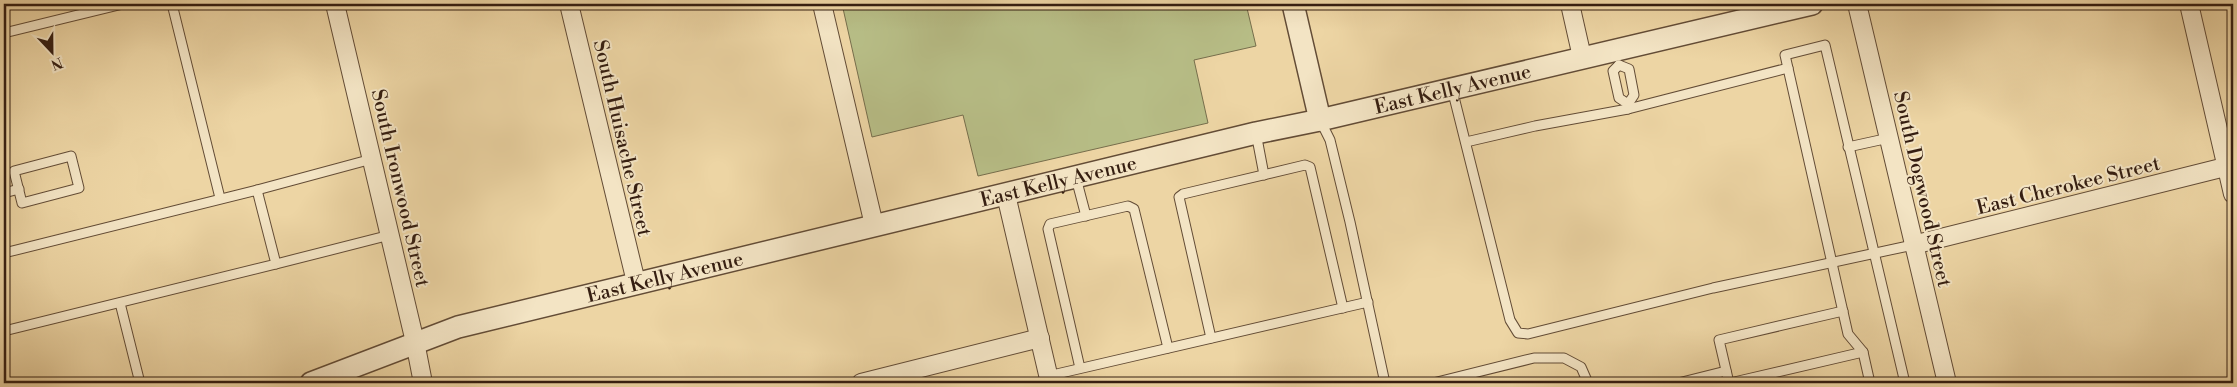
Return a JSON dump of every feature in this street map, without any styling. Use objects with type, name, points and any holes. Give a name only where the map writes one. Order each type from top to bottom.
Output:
[{"type":"street","name":"South Ironwood Street","points":[[335,4],[423,383]]},
{"type":"street","name":"South Huisache Street","points":[[570,4],[636,282]]},
{"type":"street","points":[[822,4],[874,225]]},
{"type":"street","points":[[1293,4],[1320,120]]},
{"type":"street","points":[[1570,4],[1582,56]]},
{"type":"street","name":"East Kelly Avenue","points":[[311,383],[458,327],[636,282],[1006,195],[1256,133],[1452,89],[1582,56],[1617,57],[1812,4]]},
{"type":"street","name":"South Dogwood Street","points":[[1857,4],[1947,383]]},
{"type":"street","points":[[2189,4],[2230,166],[2233,194]]},
{"type":"street","name":"East Cherokee Street","points":[[1913,245],[2230,166]]},
{"type":"street","points":[[1006,195],[1049,380]]},
{"type":"street","points":[[861,383],[1040,338]]},
{"type":"lane","points":[[4,32],[123,4]]},
{"type":"lane","points":[[172,4],[220,198]]},
{"type":"lane","points":[[1870,383],[1863,352],[1848,334],[1785,55],[1825,46],[1905,383]]},
{"type":"lane","points":[[1617,57],[1629,69],[1634,94],[1628,106],[1619,98],[1613,71],[1617,57]]},
{"type":"lane","points":[[1466,142],[1788,68]]},
{"type":"lane","points":[[1452,89],[1510,320],[1518,333],[1528,334],[1713,288],[1913,245]]},
{"type":"lane","points":[[1320,120],[1330,140],[1386,383]]},
{"type":"lane","points":[[1256,133],[1264,175]]},
{"type":"lane","points":[[1848,147],[1889,138]]},
{"type":"lane","points":[[71,156],[80,188],[22,203],[18,189],[14,171],[71,156]]},
{"type":"lane","points":[[4,253],[257,190],[372,159]]},
{"type":"lane","points":[[1212,338],[1179,197],[1183,194],[1306,165],[1310,167],[1343,308]]},
{"type":"lane","points":[[1076,178],[1086,216]]},
{"type":"lane","points":[[4,193],[18,189]]},
{"type":"lane","points":[[257,190],[276,264]]},
{"type":"lane","points":[[1080,368],[1048,229],[1050,224],[1128,206],[1134,208],[1168,348]]},
{"type":"lane","points":[[4,331],[390,235]]},
{"type":"lane","points":[[120,302],[140,383]]},
{"type":"lane","points":[[1049,380],[1080,368],[1368,302]]},
{"type":"lane","points":[[1843,311],[1719,340],[1730,383],[1863,352]]},
{"type":"lane","points":[[1433,383],[1534,358],[1564,358],[1581,367],[1588,383]]},
{"type":"lane","points":[[1678,383],[1726,371]]},
{"type":"green space","points":[[842,4],[1246,4],[1256,46],[1194,60],[1208,123],[978,176],[963,115],[872,137]]}]
